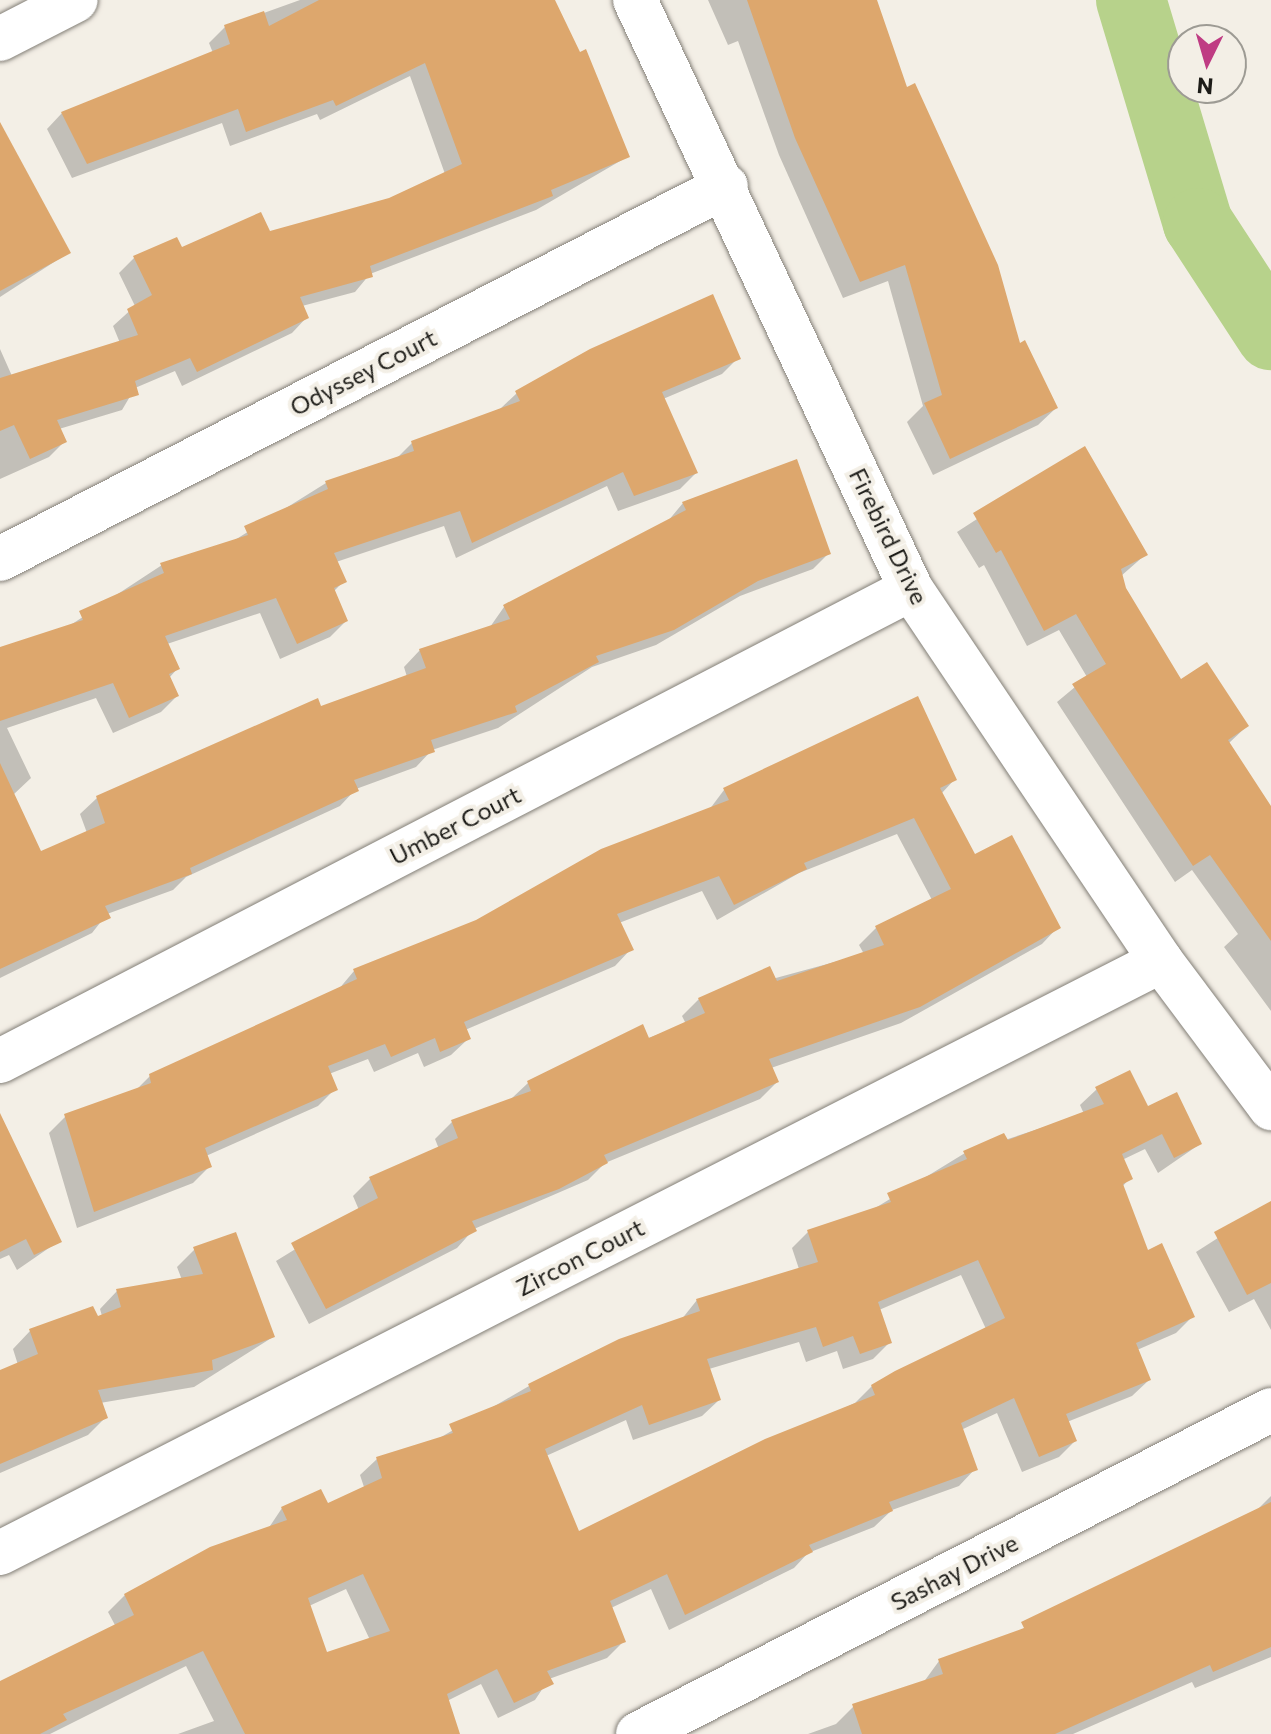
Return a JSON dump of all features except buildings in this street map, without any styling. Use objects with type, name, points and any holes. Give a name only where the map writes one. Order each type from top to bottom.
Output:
[{"type":"street","points":[[0,39],[76,0]]},
{"type":"street","name":"Firebird Drive","points":[[635,0],[726,186],[911,589],[1161,961],[1271,1108]]},
{"type":"street","name":"Odyssey Court","points":[[0,559],[726,186]]},
{"type":"street","name":"Umber Court","points":[[0,1061],[911,589]]},
{"type":"street","name":"Zircon Court","points":[[0,1553],[1161,961]]},
{"type":"street","name":"Sashay Drive","points":[[638,1734],[1271,1410]]},
{"type":"waterway","points":[[1131,0],[1198,223],[1271,335]]}]
